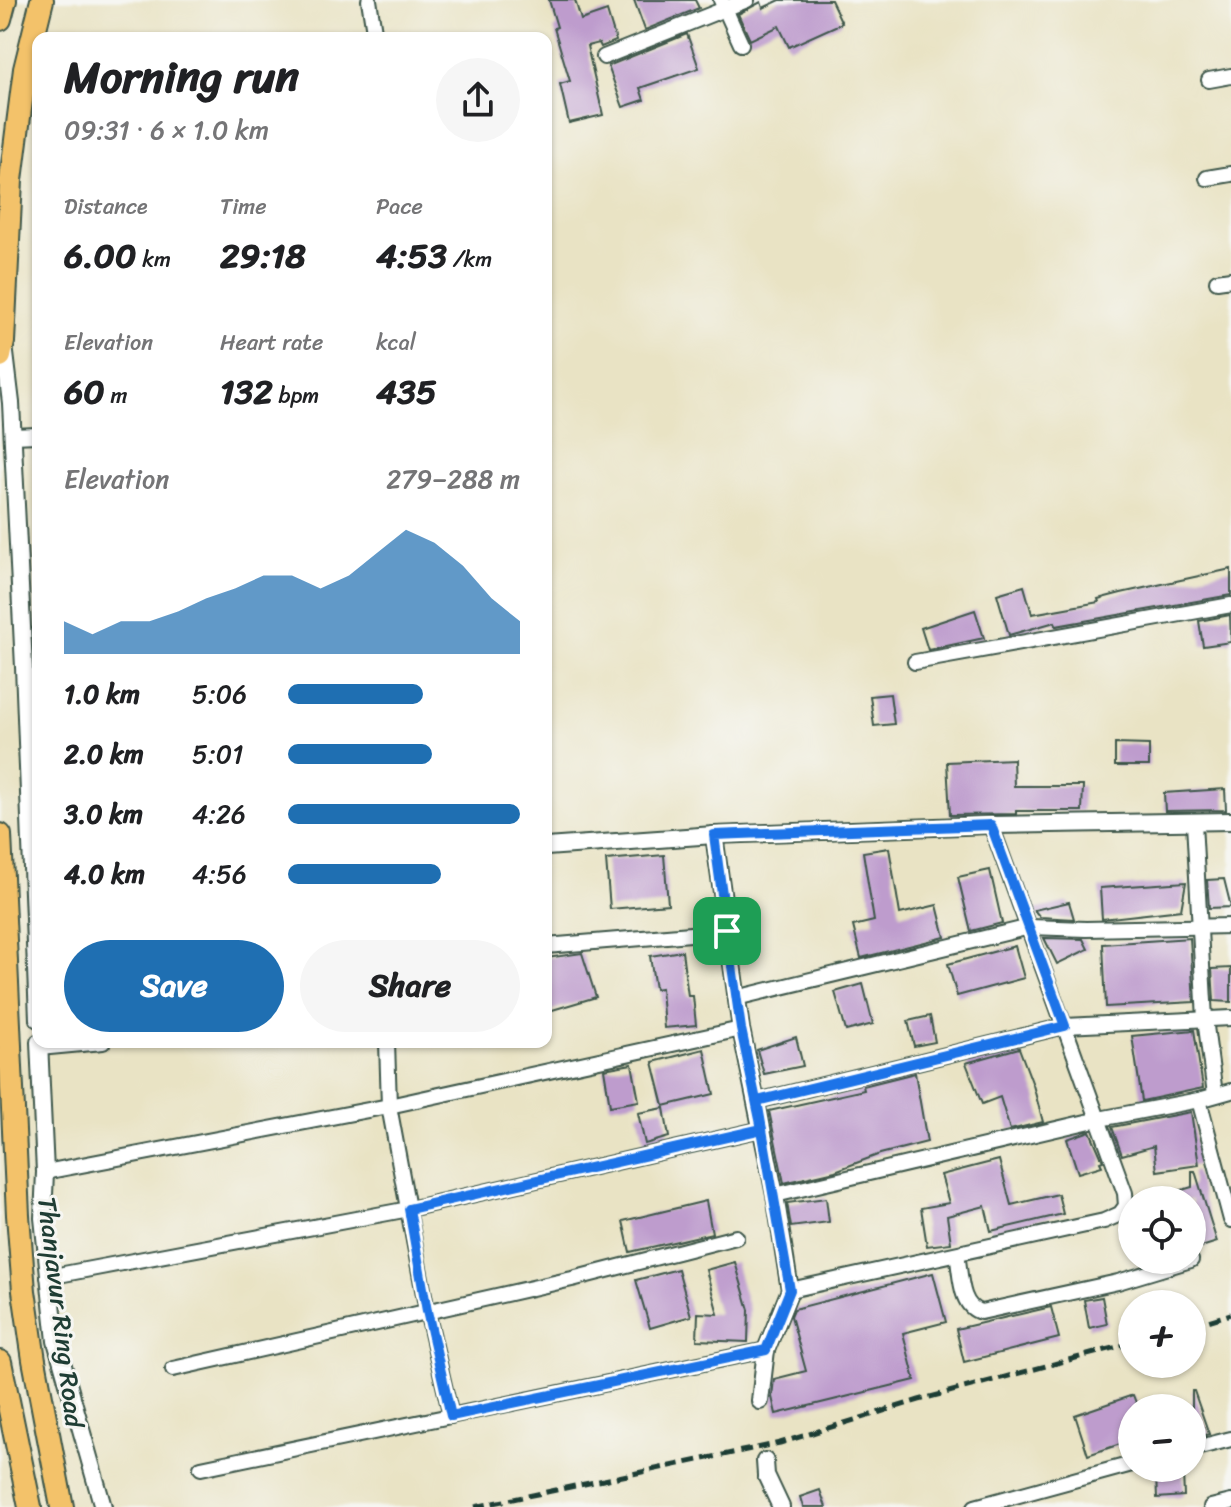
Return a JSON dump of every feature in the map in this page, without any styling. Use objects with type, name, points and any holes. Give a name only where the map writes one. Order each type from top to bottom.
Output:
[{"type":"highway","points":[[0,19],[5,0]]},
{"type":"highway","points":[[34,32],[42,0]]},
{"type":"highway","points":[[2,349],[11,180],[25,69],[32,41]]},
{"type":"highway","name":"Thanjavur Ring Road","points":[[0,835],[24,1291],[62,1507]]},
{"type":"highway","points":[[0,1362],[30,1507]]},
{"type":"street","points":[[369,0],[374,32]]},
{"type":"street","points":[[604,57],[723,5],[747,0]]},
{"type":"street","points":[[723,5],[741,44]]},
{"type":"street","points":[[1209,80],[1231,76]]},
{"type":"street","points":[[1207,178],[1231,174]]},
{"type":"street","points":[[2,349],[31,668],[32,718]]},
{"type":"street","points":[[12,436],[32,435]]},
{"type":"street","points":[[915,662],[1231,605]]},
{"type":"street","points":[[552,847],[714,835],[991,825],[1231,821]]},
{"type":"street","points":[[1194,823],[1205,1019],[1215,1094]]},
{"type":"street","points":[[991,825],[1123,1186]]},
{"type":"street","points":[[714,835],[741,1029],[775,1195],[790,1290],[766,1350],[760,1401]]},
{"type":"street","points":[[736,998],[1030,927],[1231,926]]},
{"type":"street","points":[[552,946],[727,931]]},
{"type":"street","points":[[757,1101],[1065,1026],[1231,1018]]},
{"type":"street","points":[[45,1172],[389,1106],[741,1029]]},
{"type":"street","points":[[39,1048],[45,1172],[43,1218],[56,1341],[103,1507]]},
{"type":"street","points":[[387,1048],[389,1106],[427,1311],[451,1416]]},
{"type":"street","points":[[775,1195],[1231,1091]]},
{"type":"street","points":[[1199,1100],[1231,1220]]},
{"type":"street","points":[[48,1277],[409,1209],[762,1129]]},
{"type":"street","points":[[790,1290],[1104,1221],[1118,1215]]},
{"type":"street","points":[[173,1369],[572,1279],[736,1237]]},
{"type":"street","points":[[957,1254],[966,1303],[971,1310],[981,1312],[1118,1282],[1135,1274]]},
{"type":"street","points":[[201,1468],[766,1350]]},
{"type":"street","points":[[1206,1445],[1231,1439]]},
{"type":"street","points":[[765,1461],[775,1506]]},
{"type":"street","points":[[975,1507],[1118,1468]]},
{"type":"street","points":[[1211,1507],[1231,1502]]},
{"type":"building","points":[[549,0],[575,0],[581,20],[607,11],[616,41],[601,47],[599,43],[587,46],[603,115],[569,123],[560,84],[570,81]]},
{"type":"building","points":[[634,0],[695,0],[699,8],[645,30]]},
{"type":"building","points":[[780,0],[831,0],[842,23],[789,47],[779,26],[750,40],[738,14],[761,2],[763,8]]},
{"type":"building","points":[[687,34],[699,68],[640,88],[644,100],[623,107],[608,66]]},
{"type":"building","points":[[1231,569],[1231,595],[1056,626],[1055,622],[1009,635],[997,594],[1024,586],[1032,614],[1099,602],[1098,599],[1121,593]]},
{"type":"building","points":[[975,610],[984,638],[928,650],[921,628]]},
{"type":"building","points":[[1230,615],[1231,642],[1203,646],[1199,621]]},
{"type":"building","points":[[890,694],[894,724],[874,726],[870,696]]},
{"type":"building","points":[[1115,744],[1149,745],[1149,766],[1115,766]]},
{"type":"building","points":[[1013,759],[1014,786],[1083,786],[1082,811],[950,815],[947,762]]},
{"type":"building","points":[[1225,789],[1226,810],[1165,811],[1164,793]]},
{"type":"building","points":[[889,848],[900,914],[937,905],[945,937],[861,958],[853,926],[874,921],[863,852]]},
{"type":"building","points":[[664,855],[668,904],[610,909],[606,860]]},
{"type":"building","points":[[990,870],[1002,923],[971,931],[958,877]]},
{"type":"building","points":[[1224,879],[1231,907],[1209,908],[1207,880]]},
{"type":"building","points":[[1186,882],[1181,910],[1102,919],[1100,888]]},
{"type":"building","points":[[1069,902],[1074,919],[1040,917],[1034,910]]},
{"type":"building","points":[[1044,938],[1083,939],[1088,949],[1057,964]]},
{"type":"building","points":[[1190,938],[1194,1002],[1106,1007],[1103,944]]},
{"type":"building","points":[[1015,946],[1024,978],[957,996],[948,964]]},
{"type":"building","points":[[682,951],[688,996],[693,996],[696,1025],[664,1028],[661,988],[655,989],[650,956]]},
{"type":"building","points":[[582,953],[596,997],[552,1010],[552,957]]},
{"type":"building","points":[[1231,968],[1231,1002],[1214,1001],[1212,969]]},
{"type":"building","points":[[863,984],[873,1024],[846,1031],[835,992]]},
{"type":"building","points":[[930,1016],[935,1042],[914,1046],[908,1021]]},
{"type":"building","points":[[1194,1030],[1203,1088],[1142,1101],[1132,1036]]},
{"type":"building","points":[[796,1037],[803,1066],[764,1074],[757,1050]]},
{"type":"building","points":[[1019,1048],[1043,1122],[1010,1130],[1000,1097],[982,1104],[966,1063]]},
{"type":"building","points":[[704,1049],[714,1094],[664,1106],[653,1062]]},
{"type":"building","points":[[632,1064],[639,1101],[610,1106],[604,1069]]},
{"type":"building","points":[[915,1073],[927,1142],[880,1154],[835,1171],[784,1183],[769,1111],[864,1090],[863,1086]]},
{"type":"building","points":[[664,1108],[669,1137],[645,1144],[638,1113]]},
{"type":"building","points":[[1191,1112],[1199,1165],[1157,1171],[1154,1146],[1122,1155],[1112,1127]]},
{"type":"building","points":[[1090,1131],[1103,1161],[1100,1162],[1102,1166],[1078,1173],[1067,1139]]},
{"type":"building","points":[[999,1160],[1011,1205],[1058,1194],[1063,1214],[991,1231],[985,1206],[947,1216],[951,1243],[927,1246],[921,1208],[949,1203],[941,1175]]},
{"type":"building","points":[[1192,1171],[1195,1171],[1200,1186],[1192,1186]]},
{"type":"building","points":[[826,1198],[829,1222],[791,1227],[787,1203]]},
{"type":"building","points":[[706,1201],[712,1233],[630,1252],[623,1221]]},
{"type":"building","points":[[1206,1206],[1217,1242],[1206,1246]]},
{"type":"building","points":[[735,1262],[749,1310],[748,1342],[697,1340],[698,1313],[718,1314],[706,1270]]},
{"type":"building","points":[[678,1269],[691,1316],[650,1328],[636,1280]]},
{"type":"building","points":[[933,1273],[946,1322],[903,1333],[915,1380],[776,1414],[772,1397],[774,1379],[806,1371],[791,1316],[794,1309]]},
{"type":"building","points":[[1102,1297],[1107,1324],[1089,1328],[1084,1300]]},
{"type":"building","points":[[1051,1307],[1059,1338],[964,1362],[956,1329]]},
{"type":"building","points":[[1118,1400],[1118,1445],[1088,1455],[1075,1415]]},
{"type":"building","points":[[1156,1482],[1183,1482],[1184,1496],[1157,1498]]},
{"type":"building","points":[[820,1490],[826,1507],[803,1507],[800,1497]]},
{"type":"railway","points":[[1206,1322],[1231,1314]]},
{"type":"railway","points":[[475,1507],[780,1443],[919,1400],[1118,1347]]},
{"type":"route","points":[[991,825],[1065,1026],[757,1101],[788,1267],[790,1290],[766,1350],[451,1416],[427,1311],[409,1209],[762,1129],[741,1029],[727,931],[714,835],[991,825]]}]
